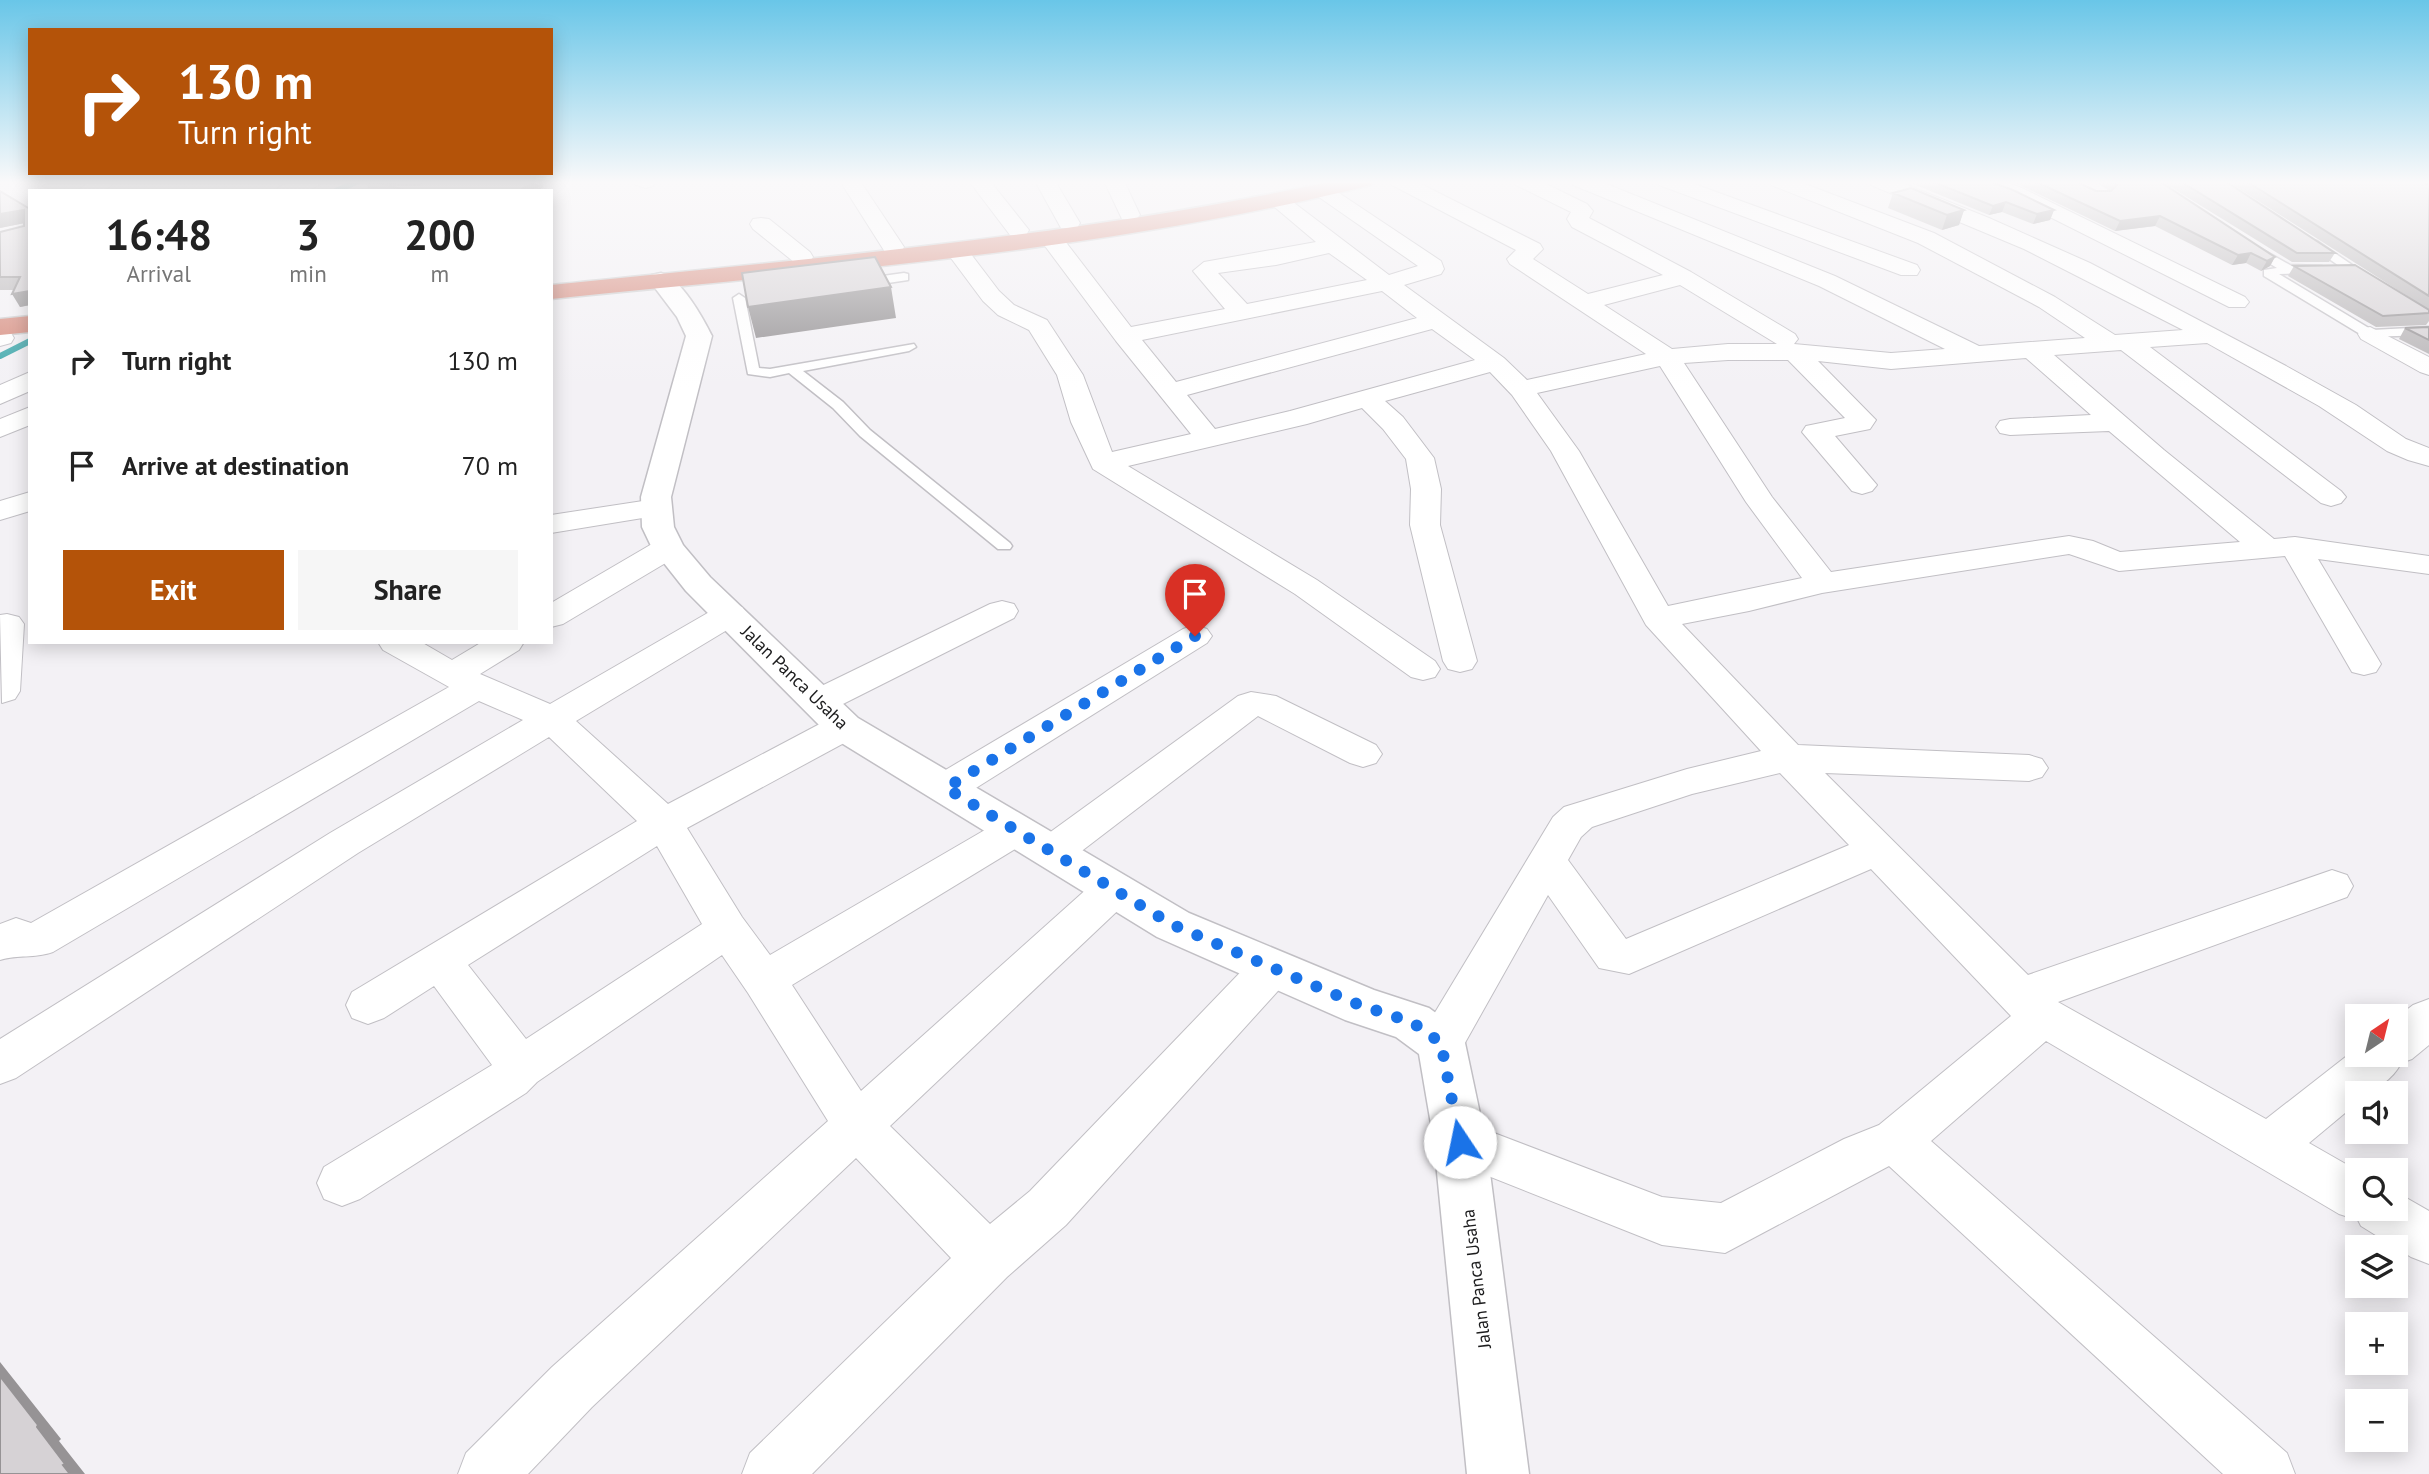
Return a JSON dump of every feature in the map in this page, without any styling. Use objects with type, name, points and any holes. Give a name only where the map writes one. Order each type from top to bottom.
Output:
[{"type":"highway","points":[[553,281],[868,250]]},
{"type":"highway","points":[[553,292],[956,250]]},
{"type":"street","points":[[793,250],[802,257]]},
{"type":"street","points":[[956,250],[991,296],[1006,310],[1038,325],[1070,375],[1088,431],[1103,463],[1295,580],[1423,668]]},
{"type":"street","points":[[1060,250],[1125,336],[1209,439]]},
{"type":"street","points":[[1241,312],[1204,271],[1212,267],[1312,250]]},
{"type":"street","points":[[1339,250],[1495,363],[1521,389],[1565,451],[1658,618],[1788,758],[2032,1007],[2345,1189]]},
{"type":"street","points":[[1125,336],[1384,284],[1430,270],[1433,266],[1410,250]]},
{"type":"street","points":[[1532,250],[1518,259],[1667,357],[1761,502],[1813,568],[1821,583]]},
{"type":"street","points":[[1632,250],[1683,277],[1791,346],[1808,352],[1878,361],[2209,335]]},
{"type":"street","points":[[1750,250],[1827,281],[1973,353]]},
{"type":"street","points":[[1860,250],[1909,270]]},
{"type":"street","points":[[1948,250],[2119,342],[2331,497]]},
{"type":"street","points":[[2047,250],[2151,300],[2347,411],[2402,447],[2429,457]]},
{"type":"street","points":[[2133,250],[2236,302]]},
{"type":"street","points":[[1586,302],[1683,277]]},
{"type":"street","name":"Jalan Panca Usaha","points":[[661,280],[689,315],[699,337],[656,508],[658,527],[668,548],[698,584],[831,715],[1173,925],[1362,1006],[1412,1022],[1441,1043],[1460,1142],[1498,1474]]},
{"type":"street","points":[[1169,391],[1437,320]]},
{"type":"street","points":[[2370,334],[2429,367]]},
{"type":"street","points":[[1521,389],[1667,357],[1791,346]]},
{"type":"street","points":[[1791,346],[1862,420],[1816,432],[1862,485]]},
{"type":"street","points":[[2030,348],[2118,422],[2282,548],[2364,664]]},
{"type":"street","points":[[1103,463],[1297,418],[1495,363]]},
{"type":"street","points":[[0,396],[28,381]]},
{"type":"street","points":[[1367,398],[1393,423],[1420,458],[1426,489],[1425,525],[1460,661]]},
{"type":"street","points":[[0,410],[28,415]]},
{"type":"street","points":[[0,429],[28,416]]},
{"type":"street","points":[[2010,427],[2118,422]]},
{"type":"street","points":[[0,511],[28,502]]},
{"type":"street","points":[[553,524],[656,508]]},
{"type":"street","points":[[1658,618],[1749,601],[1821,583],[2069,545],[2080,546],[2098,556],[2119,562],[2282,548],[2429,565]]},
{"type":"street","points":[[553,616],[668,548]]},
{"type":"street","points":[[369,1005],[1002,611]]},
{"type":"street","points":[[0,1064],[344,843],[730,614]]},
{"type":"street","points":[[2,691],[12,622]]},
{"type":"street","points":[[946,788],[1195,636]]},
{"type":"street","points":[[400,644],[466,680],[552,719],[664,823],[727,929],[764,980],[858,1127],[988,1259]]},
{"type":"street","points":[[0,943],[16,935],[28,941],[37,940],[466,680],[505,644]]},
{"type":"street","points":[[1052,852],[1251,704],[1263,704],[1363,754]]},
{"type":"street","points":[[1441,1043],[1567,827],[1577,817],[1687,782],[1788,758],[2029,768]]},
{"type":"street","points":[[764,980],[1016,830]]},
{"type":"street","points":[[1547,861],[1614,956],[1620,958],[1878,849]]},
{"type":"street","points":[[1460,1142],[1662,1221],[1725,1228],[1861,1155],[1896,1141],[2032,1007],[2112,961],[2222,927],[2332,886]]},
{"type":"street","points":[[487,1474],[572,1387],[1114,889]]},
{"type":"street","points":[[342,1184],[509,1079],[521,1068],[727,929]]},
{"type":"street","points":[[441,962],[521,1068]]},
{"type":"street","points":[[771,1474],[988,1259],[1048,1208],[1272,969]]},
{"type":"street","points":[[2408,1035],[2429,1018]]},
{"type":"street","points":[[2270,1146],[2366,1068]]},
{"type":"street","points":[[1896,1141],[2266,1474]]},
{"type":"street","points":[[2399,1221],[2429,1239]]},
{"type":"lane","points":[[2256,250],[2288,269]]},
{"type":"lane","points":[[2324,250],[2365,279]]},
{"type":"lane","points":[[2352,269],[2288,269],[2267,274],[2370,334],[2429,331]]},
{"type":"lane","points":[[742,273],[752,371],[762,374],[909,347]]},
{"type":"lane","points":[[852,284],[904,277]]},
{"type":"lane","points":[[792,369],[838,405],[865,433],[1004,546]]},
{"type":"building","points":[[0,250],[28,250],[28,291],[12,294],[20,277],[0,277]]},
{"type":"building","points":[[2228,250],[2264,250],[2275,257],[2267,261],[2251,253],[2238,255]]},
{"type":"building","points":[[2292,250],[2330,250],[2335,253],[2297,253]]},
{"type":"building","points":[[2355,250],[2429,250],[2429,296]]},
{"type":"building","points":[[875,257],[891,287],[748,307],[742,273]]},
{"type":"building","points":[[2355,265],[2429,310],[2429,313],[2383,316],[2294,266]]},
{"type":"building","points":[[2429,327],[2429,340],[2405,328]]},
{"type":"building","points":[[0,1376],[38,1425],[70,1474],[0,1474]]},
{"type":"waterway","points":[[0,356],[28,342]]},
{"type":"route","points":[[1195,636],[946,788],[1173,925],[1362,1006],[1412,1022],[1441,1043],[1460,1142]]}]
